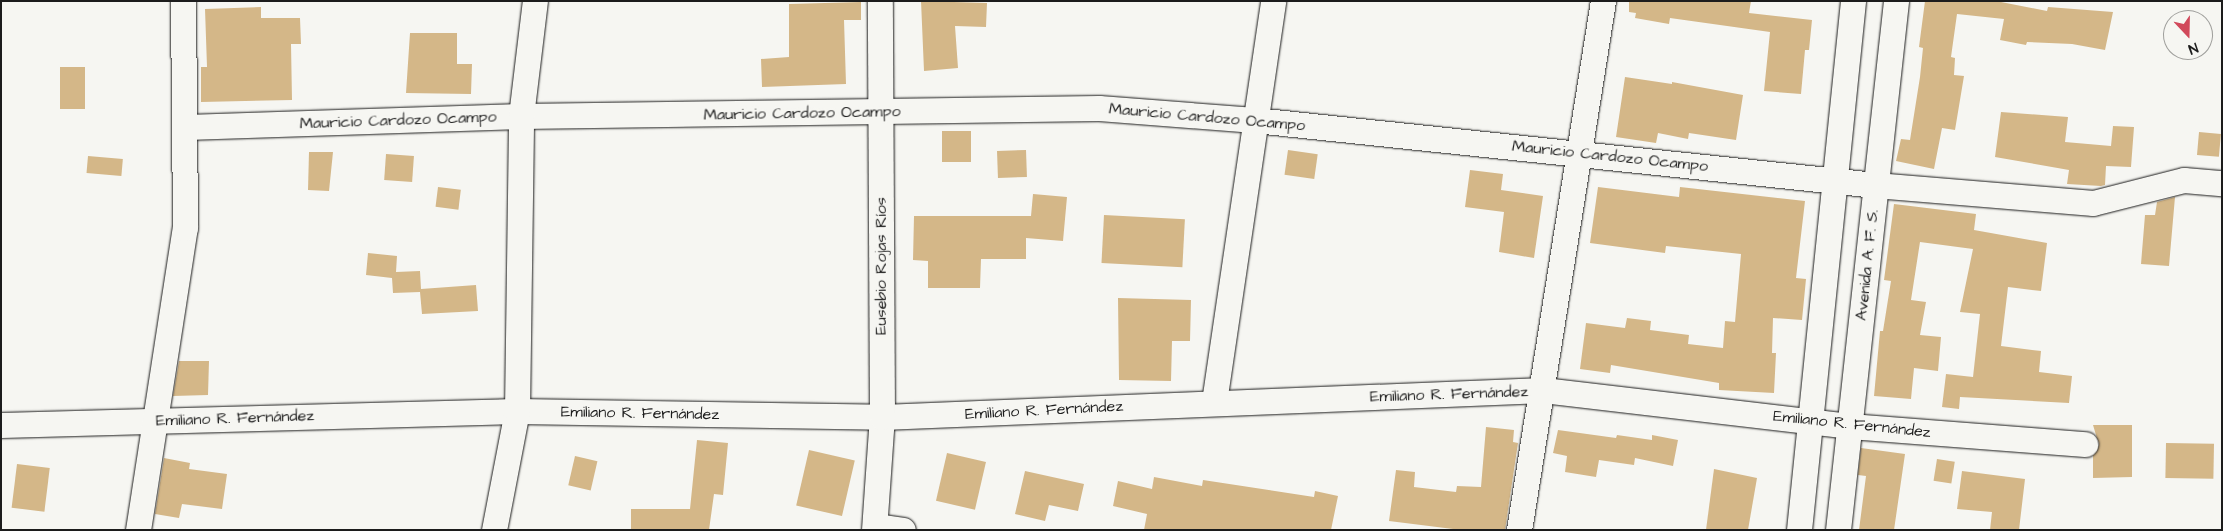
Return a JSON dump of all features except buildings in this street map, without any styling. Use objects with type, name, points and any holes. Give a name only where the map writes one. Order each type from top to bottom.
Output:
[{"type":"street","points":[[138,530],[185,228],[186,127],[183,1]]},
{"type":"street","points":[[494,530],[517,411],[521,116],[535,1]]},
{"type":"street","name":"Eusebio Rojas Ríos","points":[[874,528],[882,417],[880,1]]},
{"type":"street","points":[[1214,402],[1273,1]]},
{"type":"street","points":[[1519,530],[1544,390],[1578,152],[1603,1]]},
{"type":"street","points":[[1799,530],[1853,1]]},
{"type":"street","name":"Avenida A. F. S.","points":[[1838,530],[1896,1]]},
{"type":"street","name":"Mauricio Cardozo Ocampo","points":[[186,127],[521,116],[881,113],[1099,108],[1255,120],[1578,152],[1834,181],[2093,204],[2184,180],[2222,183]]},
{"type":"street","name":"Emiliano R. Fernández","points":[[1,425],[517,411],[882,417],[1544,390],[1849,426],[2085,444]]},
{"type":"street","points":[[874,528],[903,530]]}]
